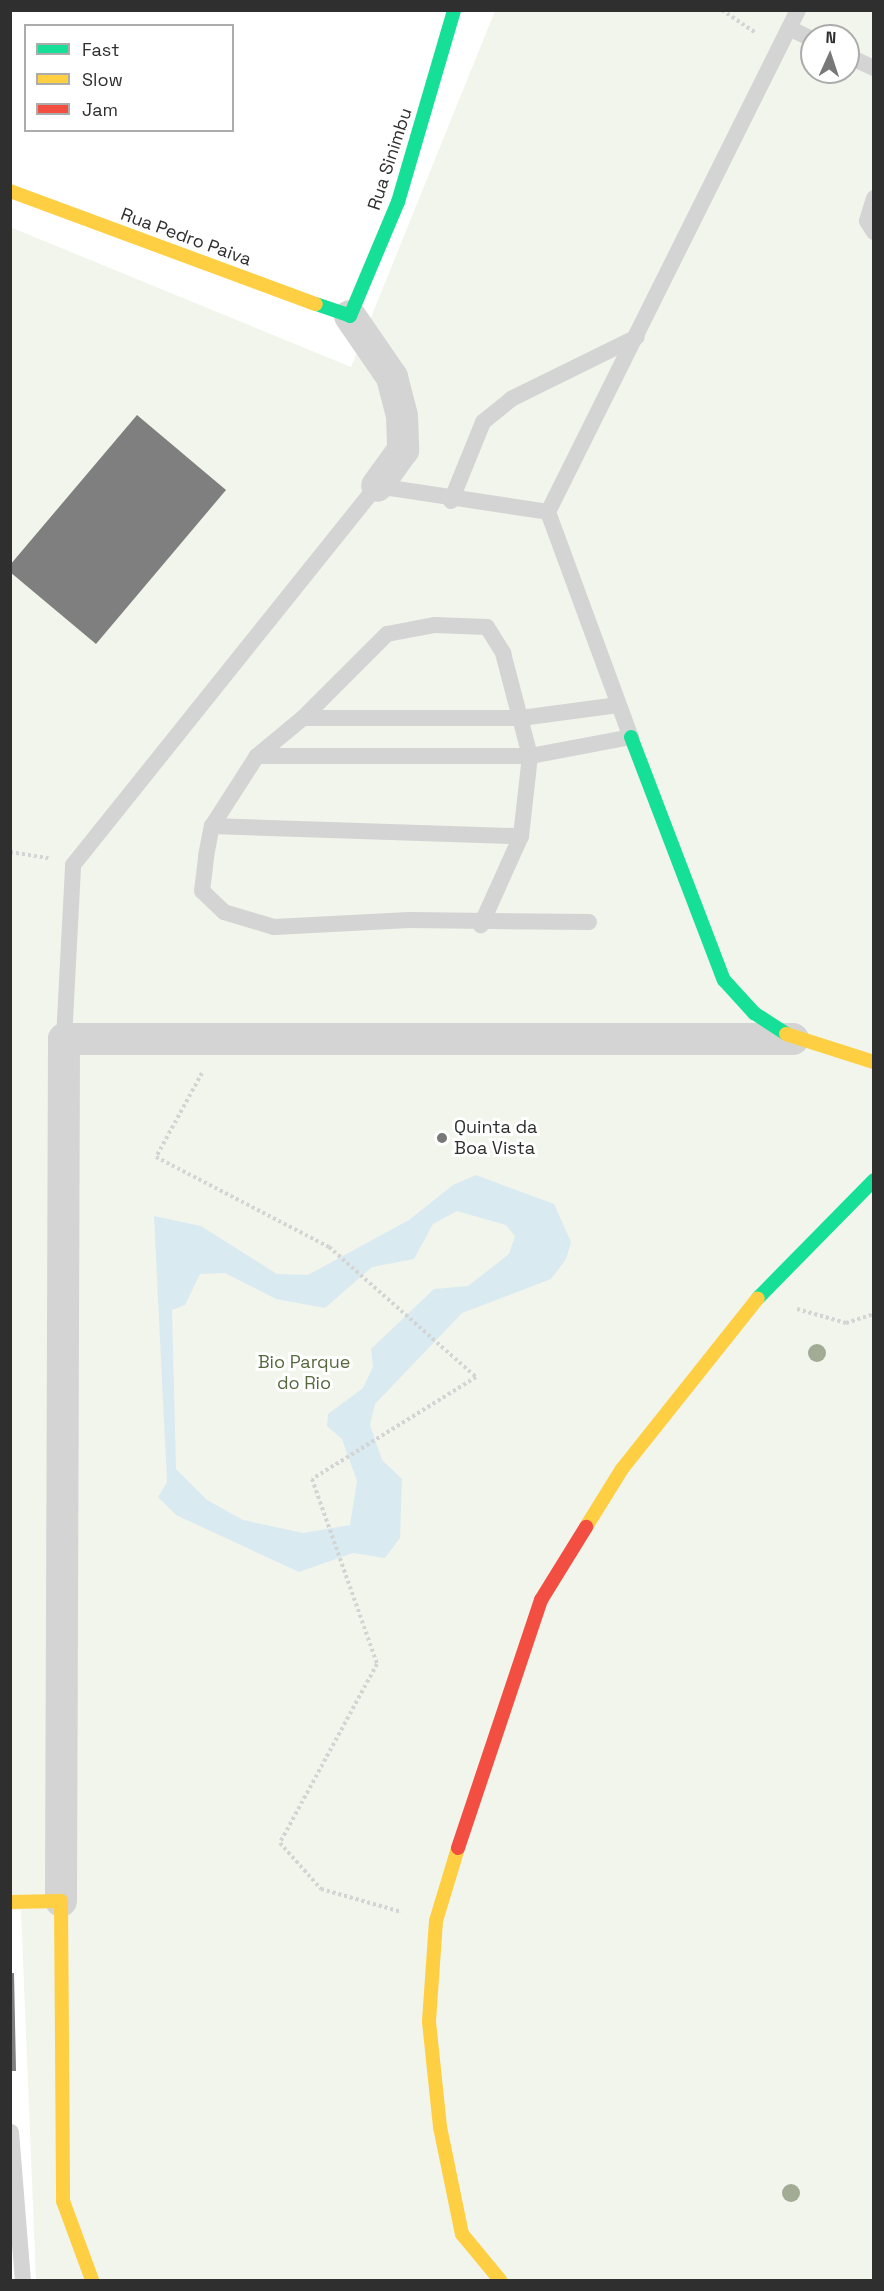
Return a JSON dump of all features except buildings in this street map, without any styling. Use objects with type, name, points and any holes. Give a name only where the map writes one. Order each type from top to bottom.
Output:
[{"type":"street","name":"Rua Sinimbu","points":[[350,316],[398,202],[454,10]]},
{"type":"street","name":"Rua Pedro Paiva","points":[[10,191],[350,316]]},
{"type":"street","points":[[350,316],[392,376],[402,416],[403,450],[376,486]]},
{"type":"street","points":[[631,737],[724,980],[754,1013],[793,1039]]},
{"type":"street","points":[[92,2280],[63,2201],[61,1901],[64,1039],[219,1043],[793,1039],[873,1062]]},
{"type":"street","points":[[500,2280],[462,2234],[440,2127],[429,2022],[436,1921],[541,1600],[622,1469],[758,1298],[873,1180]]},
{"type":"street","points":[[10,1902],[61,1901]]},
{"type":"lane","points":[[257,756],[530,756],[631,737],[548,512],[798,10]]},
{"type":"lane","points":[[789,28],[800,33]]},
{"type":"lane","points":[[873,198],[867,221],[873,232]]},
{"type":"lane","points":[[451,501],[483,422],[511,399],[637,337]]},
{"type":"lane","points":[[64,1039],[73,865],[376,486],[451,501],[548,512]]},
{"type":"lane","points":[[481,925],[521,836],[530,756],[503,654],[487,627],[435,625],[387,634],[303,718],[257,756],[212,826],[202,891],[224,912],[274,927],[409,920],[481,925],[589,922]]},
{"type":"lane","points":[[303,718],[521,718],[618,705]]},
{"type":"lane","points":[[212,826],[521,836]]},
{"type":"lane","points":[[11,2132],[23,2280]]},
{"type":"path","points":[[723,10],[779,49]]},
{"type":"path","points":[[10,852],[73,865]]},
{"type":"path","points":[[219,1043],[156,1156],[329,1247],[476,1377],[312,1479],[377,1664],[280,1843],[321,1889],[436,1921]]},
{"type":"path","points":[[758,1298],[846,1323],[873,1314]]},
{"type":"green space","name":"Quinta da Boa Vista","points":[[495,11],[873,11],[873,2280],[36,2280],[21,1910],[10,1910],[10,227],[351,367]]},
{"type":"shaded area","points":[[476,1175],[554,1204],[571,1242],[566,1259],[551,1279],[462,1313],[375,1404],[370,1425],[382,1460],[402,1479],[400,1538],[385,1558],[353,1553],[299,1572],[176,1515],[158,1497],[167,1482],[154,1216],[201,1226],[277,1274],[308,1275],[409,1220],[453,1185]],"holes":[[[457,1211],[506,1225],[515,1236],[509,1254],[468,1286],[434,1289],[371,1349],[373,1367],[363,1388],[328,1414],[327,1426],[342,1439],[357,1481],[350,1525],[303,1533],[243,1520],[207,1500],[176,1469],[172,1310],[185,1305],[200,1274],[225,1273],[276,1299],[325,1308],[372,1267],[414,1259],[433,1224]]]},
{"type":"traffic: fast","points":[[316,304],[350,316],[398,202],[454,10]]},
{"type":"traffic: fast","points":[[631,737],[724,980],[754,1013],[786,1034]]},
{"type":"traffic: fast","points":[[758,1298],[874,1180]]},
{"type":"traffic: slow","points":[[10,191],[316,304]]},
{"type":"traffic: slow","points":[[786,1034],[874,1062]]},
{"type":"traffic: slow","points":[[586,1527],[622,1469],[758,1298]]},
{"type":"traffic: slow","points":[[458,1848],[436,1921],[429,2022],[440,2127],[462,2234],[500,2280]]},
{"type":"traffic: slow","points":[[10,1902],[61,1901],[63,2201],[92,2280]]},
{"type":"traffic: jam","points":[[458,1848],[541,1600],[586,1527]]},
{"type":"place","name":"Quinta da Boa Vista","points":[[442,1138]]},
{"type":"park label","name":"Bio Parque do Rio","points":[[304,1373]]}]
